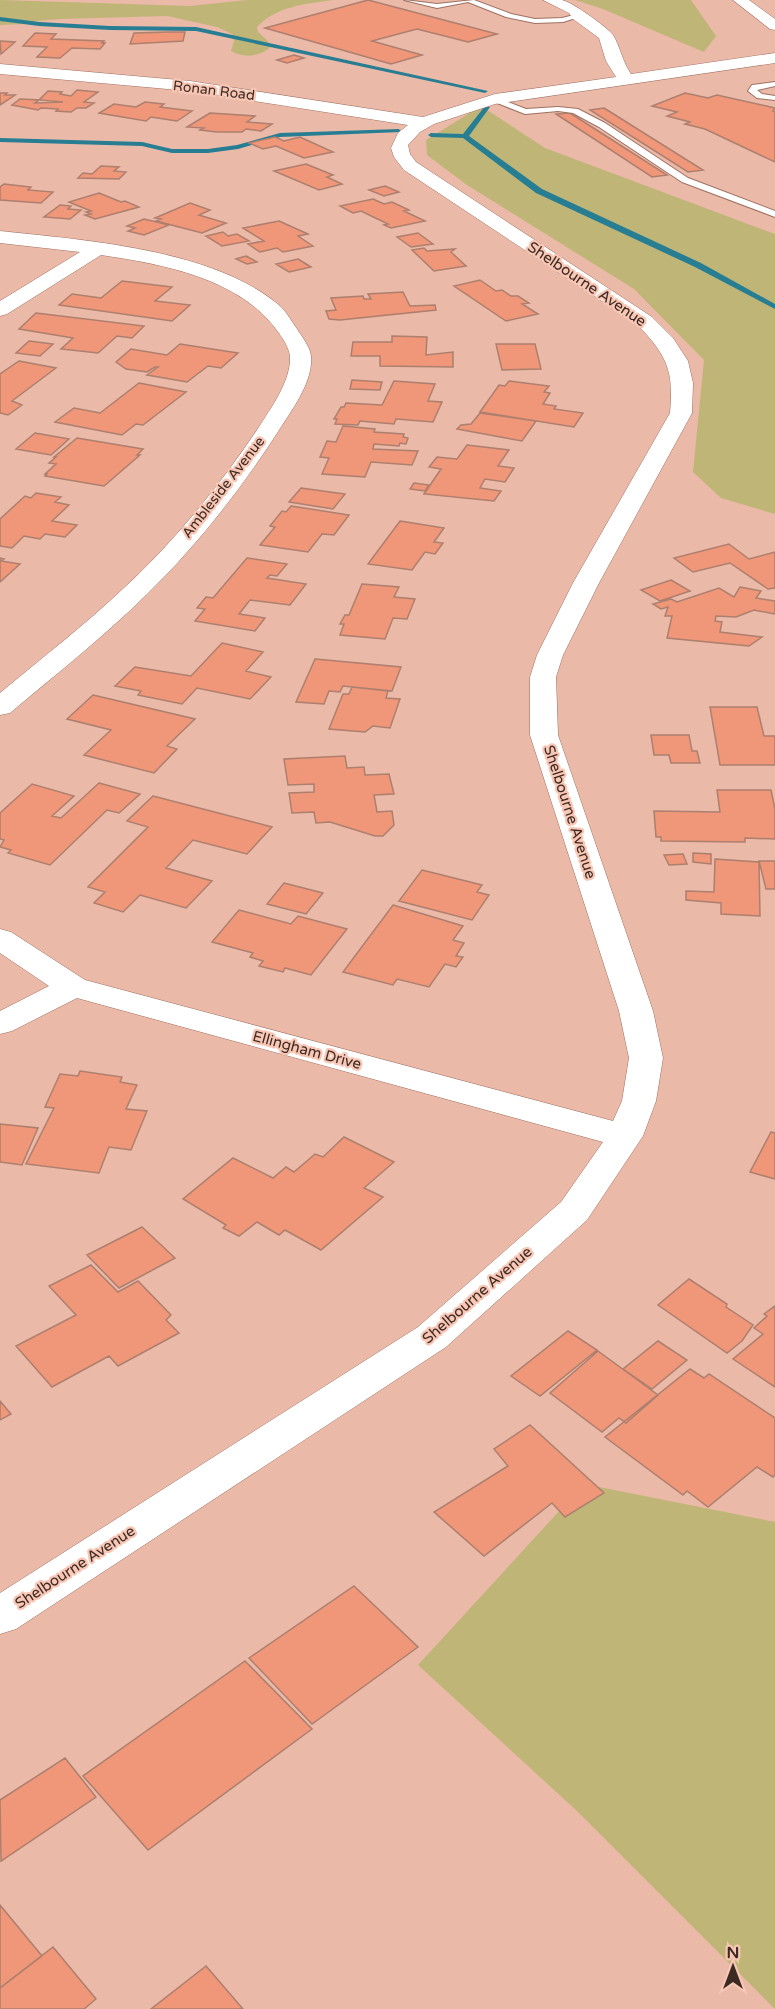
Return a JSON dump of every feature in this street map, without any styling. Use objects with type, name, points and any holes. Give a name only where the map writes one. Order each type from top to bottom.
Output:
[{"type":"street","points":[[550,0],[574,10],[578,16],[606,36],[614,61],[626,78]]},
{"type":"street","points":[[740,0],[775,26]]},
{"type":"street","name":"Shelbourne Avenue","points":[[0,1616],[432,1337],[574,1212],[625,1136],[639,1101],[646,1058],[636,1011],[544,735],[543,677],[549,655],[586,583],[681,413],[684,387],[680,362],[667,343],[645,321],[410,166],[400,154],[399,146],[402,139],[454,109],[495,99],[775,58]]},
{"type":"street","name":"Ronan Road","points":[[0,69],[210,89],[427,123]]},
{"type":"street","name":"Ambleside Avenue","points":[[0,237],[100,247],[210,274],[242,289],[276,314],[290,331],[301,357],[295,385],[254,451],[209,508],[137,590],[0,707]]},
{"type":"street","points":[[0,310],[100,247]]},
{"type":"street","name":"Ellingham Drive","points":[[0,939],[73,987],[625,1136]]},
{"type":"street","points":[[0,1024],[73,987]]},
{"type":"lane","points":[[408,0],[434,6],[468,0],[520,20],[554,21],[578,16]]},
{"type":"lane","points":[[775,84],[760,85],[752,89],[752,92],[760,96],[775,98]]},
{"type":"lane","points":[[495,99],[525,112],[558,109],[575,111],[602,125],[685,180],[775,213]]},
{"type":"shaded area","points":[[0,0],[190,6],[247,0],[333,0],[292,7],[273,14],[257,27],[258,32],[271,47],[262,53],[247,56],[231,51],[234,41],[232,34],[217,27],[167,16],[60,19],[0,25]]},
{"type":"shaded area","points":[[575,0],[691,0],[716,36],[704,52],[603,9]]},
{"type":"shaded area","points":[[481,106],[545,148],[775,234],[775,514],[721,498],[693,472],[704,360],[634,289],[467,185],[427,155],[426,140]]},
{"type":"shaded area","points":[[584,1484],[775,1522],[775,2009],[577,1811],[418,1665]]},
{"type":"building","points":[[368,0],[497,34],[468,42],[417,29],[372,41],[422,55],[391,64],[265,28]]},
{"type":"building","points":[[185,32],[183,41],[130,44],[134,33]]},
{"type":"building","points":[[35,33],[56,34],[51,39],[104,41],[102,43],[105,43],[100,49],[72,48],[60,58],[37,57],[47,47],[23,46]]},
{"type":"building","points":[[0,41],[15,42],[1,54]]},
{"type":"building","points":[[294,55],[304,58],[287,63],[277,60]]},
{"type":"building","points":[[77,90],[98,92],[84,102],[94,103],[71,112],[56,111],[58,109],[41,108],[38,110],[12,105],[20,99],[39,100],[48,91],[62,92],[60,94],[71,96]],"holes":[[[39,100],[63,102],[35,103]]]},
{"type":"building","points":[[0,93],[7,93],[5,95],[15,95],[0,105]]},
{"type":"building","points":[[685,93],[708,98],[717,95],[775,108],[773,111],[775,112],[775,162],[705,129],[685,124],[690,122],[667,116],[677,112],[652,106]]},
{"type":"building","points":[[145,102],[164,104],[160,107],[192,111],[177,121],[151,117],[146,121],[99,113],[114,104],[136,107]]},
{"type":"building","points":[[604,108],[703,170],[688,172],[590,110]]},
{"type":"building","points":[[210,113],[255,116],[247,122],[272,124],[261,131],[246,129],[242,132],[217,132],[200,130],[204,128],[187,127]]},
{"type":"building","points":[[570,113],[667,175],[652,177],[556,114]]},
{"type":"building","points":[[275,137],[284,141],[300,137],[333,152],[304,158],[276,146],[263,149],[249,143]]},
{"type":"building","points":[[306,164],[333,175],[327,177],[342,184],[319,190],[274,171]]},
{"type":"building","points":[[101,166],[119,167],[114,171],[126,172],[119,179],[78,178],[83,173],[92,174]]},
{"type":"building","points":[[4,184],[31,187],[28,190],[53,192],[41,203],[0,200],[0,187]]},
{"type":"building","points":[[385,186],[399,192],[384,196],[369,190]]},
{"type":"building","points":[[99,193],[139,207],[95,219],[85,215],[91,214],[86,212],[91,211],[69,202]]},
{"type":"building","points":[[373,199],[384,204],[392,202],[409,210],[404,211],[425,221],[391,228],[384,225],[388,224],[361,211],[353,213],[340,206]]},
{"type":"building","points":[[190,203],[210,210],[199,215],[226,223],[202,233],[156,221],[161,219],[155,218]]},
{"type":"building","points":[[60,205],[71,206],[68,209],[81,210],[70,219],[44,217]]},
{"type":"building","points":[[144,219],[169,225],[144,235],[128,231],[135,228],[127,226]]},
{"type":"building","points":[[279,221],[308,234],[298,236],[313,246],[283,252],[277,248],[260,252],[248,244],[264,241],[243,228]]},
{"type":"building","points":[[223,232],[228,236],[237,234],[249,241],[222,246],[206,236]]},
{"type":"building","points":[[418,233],[433,244],[411,247],[397,237]]},
{"type":"building","points":[[424,248],[427,251],[455,249],[451,252],[466,266],[434,271],[412,250]]},
{"type":"building","points":[[246,256],[257,262],[247,264],[236,259]]},
{"type":"building","points":[[298,259],[311,267],[289,272],[276,264]]},
{"type":"building","points":[[480,280],[496,291],[502,290],[511,296],[518,296],[529,303],[522,304],[538,314],[506,321],[454,286]]},
{"type":"building","points":[[122,281],[172,287],[155,301],[190,305],[172,321],[59,305],[72,294],[101,298]]},
{"type":"building","points":[[403,292],[410,306],[435,305],[436,310],[340,320],[329,319],[326,311],[336,310],[331,298],[363,296],[364,299],[371,299],[368,294]]},
{"type":"building","points":[[36,313],[144,326],[132,338],[117,336],[98,353],[61,349],[73,338],[19,329]]},
{"type":"building","points":[[392,336],[427,337],[426,355],[453,352],[453,367],[380,366],[380,356],[351,356],[353,342],[392,342]]},
{"type":"building","points":[[29,341],[53,344],[40,356],[16,353]]},
{"type":"building","points":[[180,344],[238,353],[221,368],[208,366],[187,382],[147,375],[158,367],[147,372],[126,369],[116,362],[131,349],[167,355]]},
{"type":"building","points":[[496,344],[535,344],[541,369],[502,370]]},
{"type":"building","points":[[19,361],[56,368],[12,401],[22,405],[8,415],[0,413],[0,374]]},
{"type":"building","points":[[352,380],[382,382],[380,390],[350,389]]},
{"type":"building","points":[[394,381],[435,384],[428,401],[442,402],[433,422],[396,419],[394,424],[360,421],[358,425],[335,424],[337,419],[334,419],[346,403],[382,405]]},
{"type":"building","points":[[509,381],[549,386],[544,392],[550,393],[543,404],[556,406],[554,409],[583,413],[574,427],[480,412],[499,385],[505,386]]},
{"type":"building","points":[[139,383],[186,392],[143,425],[136,424],[122,435],[55,422],[74,408],[100,413]]},
{"type":"building","points":[[480,413],[536,421],[522,441],[457,429],[461,425],[471,424]]},
{"type":"building","points":[[343,426],[375,429],[374,432],[404,434],[403,437],[408,438],[406,444],[400,443],[399,446],[374,444],[373,449],[418,451],[412,465],[371,462],[365,477],[322,474],[329,458],[320,457],[327,441],[336,442]]},
{"type":"building","points":[[35,433],[69,439],[51,455],[16,449]]},
{"type":"building","points":[[77,438],[143,449],[137,455],[140,455],[104,486],[45,476],[56,464],[49,463],[56,457],[54,457]]},
{"type":"building","points":[[467,445],[509,450],[498,466],[514,468],[505,482],[485,479],[480,488],[501,491],[494,501],[424,494],[441,469],[429,467],[437,457],[457,459]]},
{"type":"building","points":[[414,483],[429,485],[425,491],[410,489]]},
{"type":"building","points":[[301,488],[345,494],[333,509],[289,502]]},
{"type":"building","points":[[36,493],[61,497],[55,502],[69,505],[52,521],[77,525],[65,537],[45,534],[40,539],[24,536],[12,548],[0,546],[0,519],[25,496],[31,498]]},
{"type":"building","points":[[291,506],[349,515],[334,535],[322,534],[308,552],[260,545],[275,527],[270,526],[282,511],[286,512]]},
{"type":"building","points":[[400,521],[444,528],[434,542],[443,543],[435,554],[425,552],[412,570],[368,564]]},
{"type":"building","points":[[729,544],[749,559],[775,552],[775,588],[768,589],[730,563],[693,572],[674,558]]},
{"type":"building","points":[[0,558],[4,559],[1,561],[20,564],[0,582]]},
{"type":"building","points":[[247,558],[287,564],[277,576],[270,575],[267,578],[306,584],[290,605],[250,600],[239,614],[265,618],[255,631],[195,621],[205,609],[197,608],[206,597],[213,598]]},
{"type":"building","points":[[671,580],[690,591],[660,601],[641,590]]},
{"type":"building","points":[[362,584],[399,587],[394,597],[415,599],[407,619],[393,618],[385,639],[340,635],[344,624],[340,624],[345,615],[349,615]]},
{"type":"building","points":[[740,587],[761,591],[756,598],[775,601],[775,614],[754,610],[736,617],[716,616],[715,621],[722,622],[720,632],[762,637],[749,646],[667,638],[672,616],[665,616],[668,607],[661,609],[653,604],[671,599],[677,602],[719,588],[734,597]]},
{"type":"building","points":[[222,643],[263,652],[246,671],[271,677],[250,699],[197,688],[182,704],[138,695],[141,691],[115,686],[135,667],[191,676]]},
{"type":"building","points":[[315,659],[401,667],[392,691],[343,686],[340,692],[329,691],[324,704],[296,702]]},
{"type":"building","points":[[352,687],[388,691],[386,698],[400,699],[390,728],[373,726],[365,732],[329,729],[343,694],[349,694]]},
{"type":"building","points":[[93,695],[195,719],[167,746],[177,749],[154,773],[84,755],[111,730],[67,719]]},
{"type":"building","points":[[710,707],[757,707],[764,736],[775,736],[775,765],[720,765]]},
{"type":"building","points":[[651,735],[689,735],[692,751],[697,751],[700,763],[671,763],[669,755],[654,755]]},
{"type":"building","points":[[345,756],[347,768],[364,767],[365,775],[389,774],[394,794],[374,795],[377,812],[392,811],[394,825],[383,836],[375,836],[330,822],[316,823],[314,812],[292,813],[289,793],[314,792],[314,784],[288,785],[284,759]]},
{"type":"building","points":[[99,783],[140,794],[119,813],[107,810],[50,865],[8,853],[11,850],[0,847],[4,840],[0,839],[0,813],[32,784],[74,796],[52,816],[61,818]]},
{"type":"building","points":[[717,790],[771,790],[775,809],[775,839],[745,838],[745,842],[661,841],[661,837],[656,837],[654,811],[720,812]]},
{"type":"building","points":[[153,796],[272,827],[247,854],[193,840],[166,868],[212,881],[186,908],[140,895],[123,912],[94,903],[105,892],[88,887],[148,827],[127,821]]},
{"type":"building","points":[[693,853],[711,854],[711,864],[693,862]]},
{"type":"building","points":[[683,854],[687,864],[669,865],[664,855]]},
{"type":"building","points":[[715,859],[759,862],[760,916],[721,914],[721,903],[686,900],[686,891],[714,892]]},
{"type":"building","points":[[759,861],[775,861],[775,889],[766,889]]},
{"type":"building","points":[[422,870],[482,885],[477,892],[489,895],[472,920],[399,901]]},
{"type":"building","points":[[284,883],[323,893],[306,914],[267,904]]},
{"type":"building","points":[[393,905],[463,926],[453,940],[464,943],[456,956],[463,957],[456,967],[445,964],[429,987],[397,979],[393,985],[343,972]]},
{"type":"building","points":[[239,910],[291,924],[298,916],[347,929],[311,975],[285,968],[283,972],[259,966],[263,961],[250,957],[253,953],[212,942]]},
{"type":"building","points":[[80,1071],[122,1077],[120,1082],[137,1085],[126,1109],[147,1111],[131,1150],[109,1147],[99,1173],[26,1164],[54,1108],[45,1107],[60,1074],[78,1076]]},
{"type":"building","points":[[0,1124],[38,1128],[22,1165],[0,1162]]},
{"type":"building","points":[[771,1132],[775,1133],[775,1179],[750,1172]]},
{"type":"building","points":[[344,1137],[394,1162],[364,1188],[383,1197],[321,1250],[285,1230],[279,1235],[257,1222],[239,1236],[223,1228],[226,1225],[183,1199],[233,1158],[273,1178],[286,1167],[294,1172],[315,1154],[323,1157]]},
{"type":"building","points":[[142,1227],[175,1258],[119,1288],[87,1255]]},
{"type":"building","points":[[91,1265],[118,1292],[138,1281],[171,1315],[166,1320],[179,1333],[118,1366],[109,1356],[52,1387],[16,1346],[76,1315],[49,1286]]},
{"type":"building","points":[[689,1279],[727,1304],[726,1307],[753,1325],[742,1341],[727,1353],[658,1305]]},
{"type":"building","points":[[775,1306],[775,1387],[733,1359],[763,1334],[754,1328],[767,1316],[764,1314]]},
{"type":"building","points":[[568,1331],[597,1350],[540,1396],[511,1376]]},
{"type":"building","points":[[658,1341],[687,1360],[652,1389],[623,1369]]},
{"type":"building","points":[[598,1351],[658,1395],[626,1423],[619,1418],[602,1432],[550,1393]]},
{"type":"building","points":[[690,1369],[704,1378],[709,1374],[775,1418],[775,1475],[773,1477],[757,1467],[708,1507],[687,1491],[683,1495],[605,1437]]},
{"type":"building","points":[[0,1401],[11,1414],[0,1420]]},
{"type":"building","points":[[530,1425],[604,1493],[565,1517],[552,1503],[484,1556],[434,1512],[508,1466],[494,1449]]},
{"type":"building","points":[[354,1586],[418,1647],[312,1724],[249,1658]]},
{"type":"building","points":[[245,1661],[312,1729],[148,1850],[83,1776]]},
{"type":"building","points":[[65,1758],[96,1797],[1,1861],[0,1800]]},
{"type":"building","points":[[0,1905],[42,1956],[0,1988]]},
{"type":"building","points":[[53,1947],[96,1999],[84,2009],[0,2009],[0,1988]]},
{"type":"building","points":[[206,1966],[243,2009],[151,2009]]},
{"type":"waterway","points":[[0,19],[39,24],[110,28],[196,29],[485,91]]},
{"type":"waterway","points":[[465,136],[487,107]]},
{"type":"waterway","points":[[0,140],[142,144],[172,151],[208,151],[238,147],[280,135],[399,131]]},
{"type":"waterway","points":[[431,135],[465,136]]},
{"type":"waterway","points":[[465,136],[539,191],[698,265],[775,307]]}]
